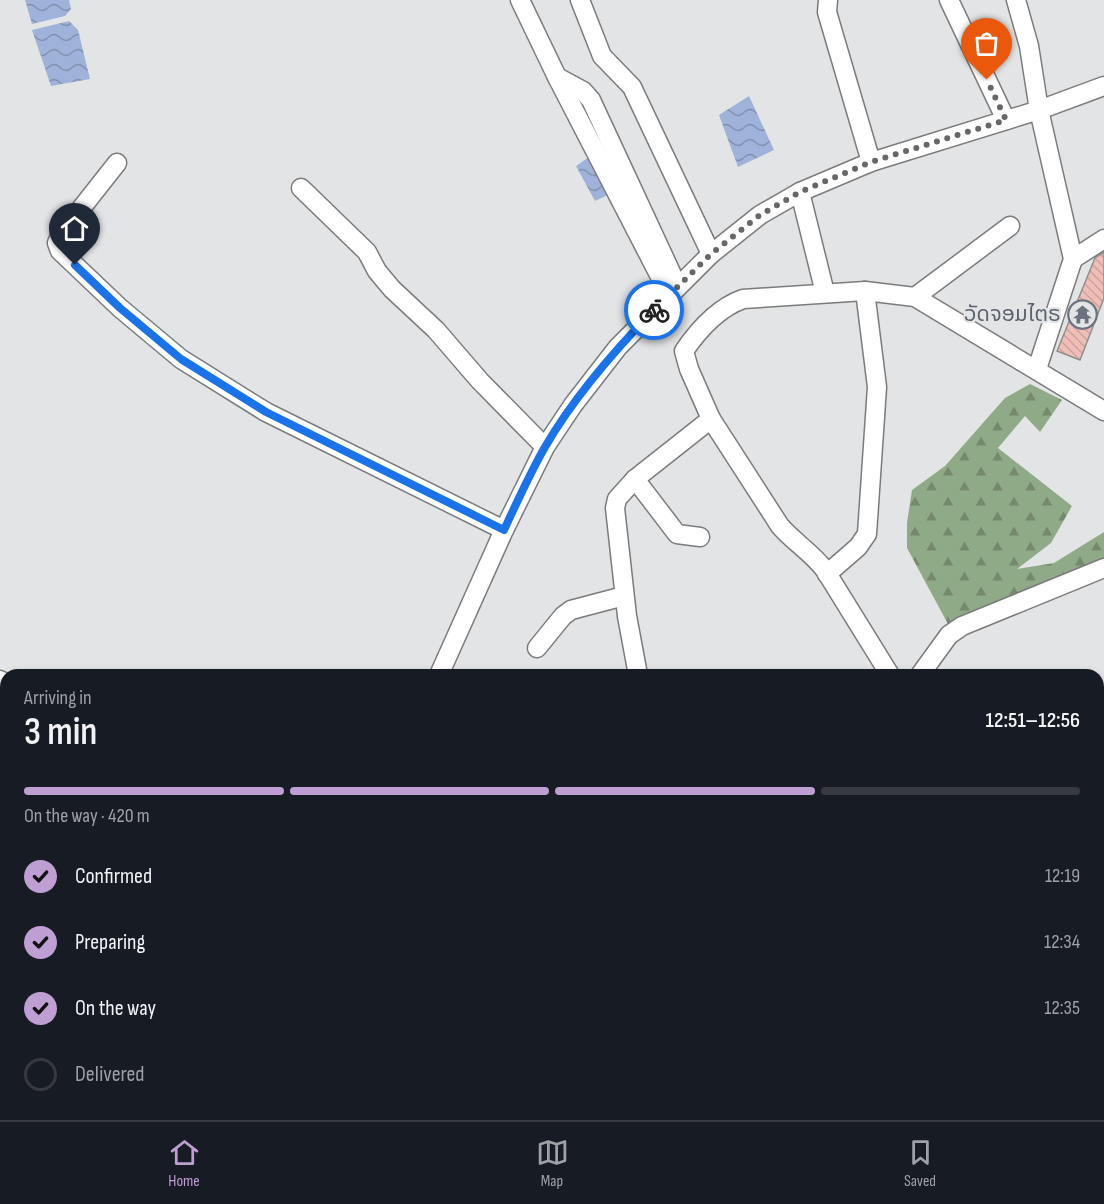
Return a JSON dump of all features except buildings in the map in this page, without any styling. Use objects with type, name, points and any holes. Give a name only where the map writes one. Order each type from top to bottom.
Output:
[{"type":"street","points":[[520,0],[557,77],[673,290]]},
{"type":"street","points":[[580,0],[602,56],[632,87],[711,254]]},
{"type":"street","points":[[828,0],[826,12],[871,162]]},
{"type":"street","points":[[950,0],[1006,120]]},
{"type":"street","points":[[1016,0],[1029,46],[1039,110],[1073,259],[1037,369]]},
{"type":"street","points":[[442,669],[504,530],[545,447],[573,405],[618,347],[711,254],[760,215],[800,192],[871,162],[1039,110],[1104,86]]},
{"type":"street","points":[[117,163],[61,234],[57,243],[60,251],[86,276],[181,359],[266,412],[504,530]]},
{"type":"street","points":[[301,189],[367,252],[377,271],[392,289],[436,330],[480,381],[545,447]]},
{"type":"street","points":[[800,192],[825,293]]},
{"type":"street","points":[[915,297],[1010,226]]},
{"type":"street","points":[[1073,259],[1104,239]]},
{"type":"street","points":[[827,574],[858,547],[867,534],[877,387],[865,291]]},
{"type":"street","points":[[886,669],[827,574],[816,559],[790,538],[780,526],[711,418],[689,369],[684,351],[697,332],[728,304],[743,299],[865,291],[915,297],[1104,411]]},
{"type":"street","points":[[637,669],[624,596],[615,508],[617,499],[635,479],[711,418]]},
{"type":"street","points":[[635,479],[677,534],[699,537]]},
{"type":"street","points":[[924,669],[949,635],[962,626],[1104,568]]},
{"type":"street","points":[[537,648],[563,616],[571,610],[624,596]]},
{"type":"green space","points":[[1030,384],[1062,400],[1040,432],[1025,416],[998,448],[1072,506],[1051,543],[1017,569],[1054,563],[1104,532],[1104,560],[948,624],[907,548],[907,523],[912,490],[945,466],[1005,398]]},
{"type":"water","points":[[25,0],[69,0],[71,9],[65,16],[32,24]]},
{"type":"water","points":[[69,21],[78,30],[90,79],[51,86],[32,30]]},
{"type":"water","points":[[749,96],[774,150],[738,167],[719,115]]},
{"type":"water","points":[[592,155],[612,193],[595,201],[576,166]]},
{"type":"way so far","points":[[654,310],[711,254],[760,215],[800,192],[871,162],[1006,120],[987,80]]},
{"type":"place","name":"ວັດຈອມໄຕຣ","points":[[1082,314]]},
{"type":"route","points":[[75,265],[120,308],[181,359],[266,412],[504,530],[545,447],[573,405],[618,347],[654,310]]}]
